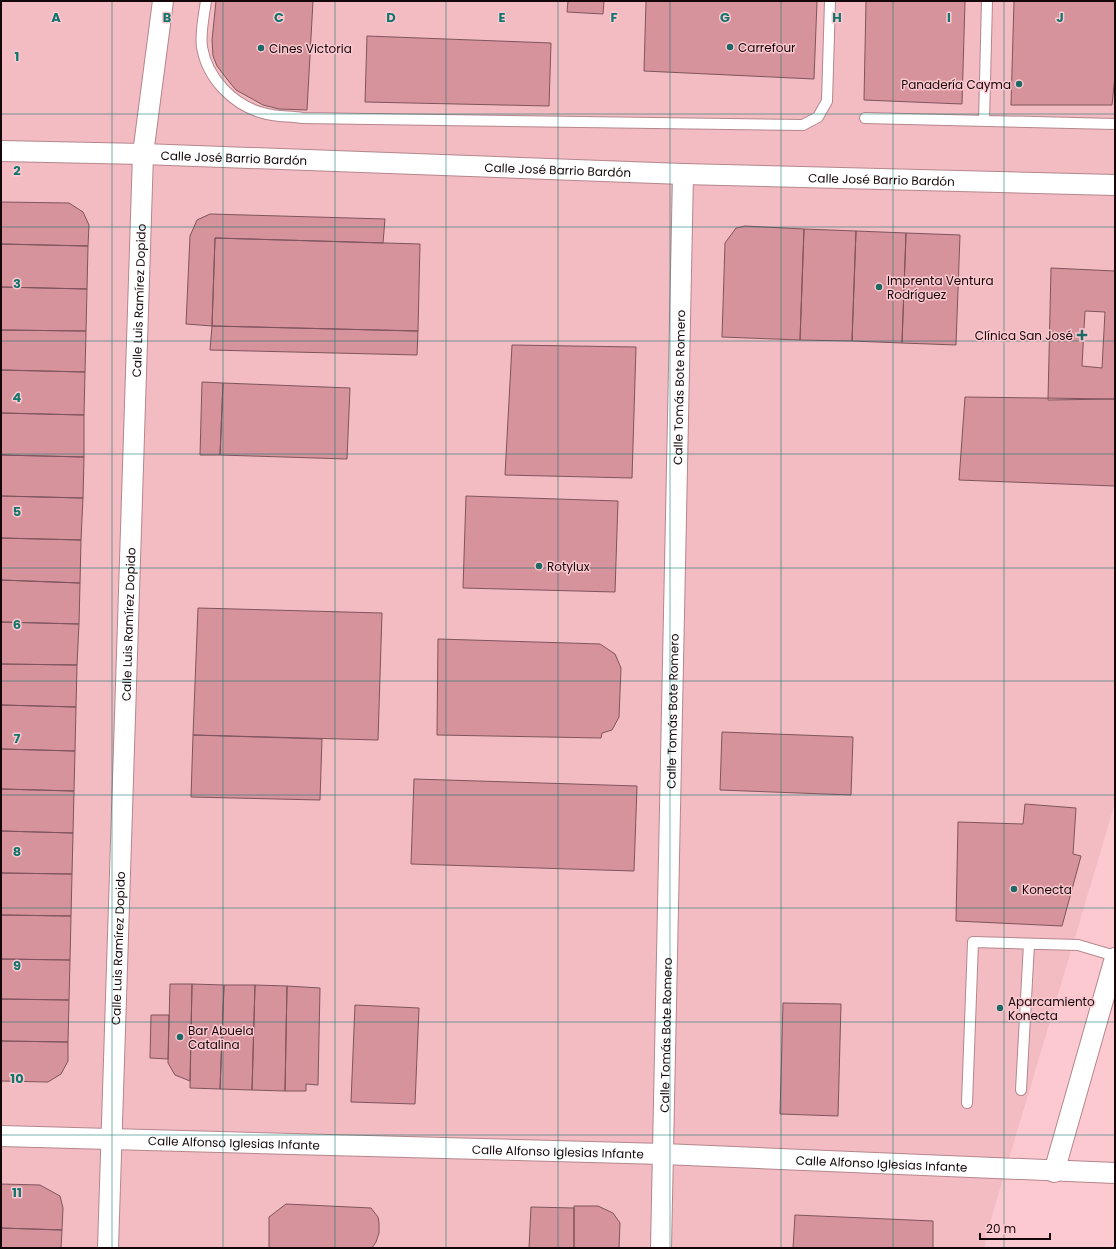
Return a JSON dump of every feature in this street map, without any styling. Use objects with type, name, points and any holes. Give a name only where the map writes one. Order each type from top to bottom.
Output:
[{"type":"street","name":"Calle Luis Ramírez Dopido","points":[[108,1248],[143,154],[163,1]]},
{"type":"street","name":"Calle José Barrio Bardón","points":[[1,151],[143,154],[683,174],[1115,185]]},
{"type":"street","name":"Calle Tomás Bote Romero","points":[[661,1248],[683,174]]},
{"type":"street","points":[[1054,1172],[1115,957]]},
{"type":"street","name":"Calle Alfonso Iglesias Infante","points":[[1,1136],[663,1154],[1054,1172],[1115,1173]]},
{"type":"lane","points":[[206,1],[202,46],[208,67],[222,87],[239,103],[263,114],[302,118],[803,126],[818,117],[827,101],[830,1]]},
{"type":"lane","points":[[984,121],[987,1]]},
{"type":"lane","points":[[865,118],[1115,124]]},
{"type":"lane","points":[[967,1103],[973,942],[1078,945],[1115,957]]},
{"type":"lane","points":[[1021,1090],[1029,944]]},
{"type":"shaded area","points":[[1,1],[1115,1],[1115,803],[986,1236],[985,1248],[1,1248]]},
{"type":"building","name":"Cines Victoria","points":[[216,1],[313,1],[307,110],[279,109],[263,105],[236,90],[217,66],[213,56],[212,40]]},
{"type":"building","points":[[568,1],[604,1],[603,14],[567,12]]},
{"type":"building","name":"Carrefour","points":[[646,1],[817,1],[814,79],[644,71]]},
{"type":"building","points":[[866,1],[965,1],[962,104],[864,100]]},
{"type":"building","points":[[1014,1],[1115,1],[1115,76],[1112,105],[1011,105]]},
{"type":"building","points":[[367,36],[551,43],[549,106],[365,102]]},
{"type":"building","points":[[1,202],[69,203],[83,212],[89,225],[88,246],[1,244]]},
{"type":"building","points":[[210,214],[385,219],[383,243],[215,238],[212,326],[186,324],[190,236],[197,220]]},
{"type":"building","points":[[745,226],[804,229],[800,340],[722,337],[725,243],[736,228]]},
{"type":"building","points":[[804,229],[856,231],[852,341],[800,340]]},
{"type":"building","name":"Imprenta Ventura Rodríguez","points":[[856,231],[906,233],[902,343],[852,341]]},
{"type":"building","points":[[906,233],[960,235],[956,345],[902,343]]},
{"type":"building","points":[[215,238],[420,244],[418,331],[212,326]]},
{"type":"building","points":[[1,244],[88,246],[87,289],[1,287]]},
{"type":"building","name":"Clínica San José","points":[[1051,268],[1115,271],[1115,399],[1048,400]],"holes":[[[1085,311],[1105,312],[1102,368],[1082,366]]]},
{"type":"building","points":[[1,287],[87,289],[86,331],[1,330]]},
{"type":"building","points":[[212,326],[418,331],[417,355],[210,350]]},
{"type":"building","points":[[1,330],[86,331],[85,372],[1,370]]},
{"type":"building","points":[[512,345],[636,347],[632,478],[505,475]]},
{"type":"building","points":[[1,370],[85,372],[84,415],[1,413]]},
{"type":"building","points":[[202,382],[223,383],[220,455],[200,455]]},
{"type":"building","points":[[223,383],[350,388],[347,459],[220,455]]},
{"type":"building","points":[[965,397],[1115,399],[1115,486],[959,480]]},
{"type":"building","points":[[1,413],[84,415],[84,457],[1,455]]},
{"type":"building","points":[[1,455],[84,457],[83,498],[1,496]]},
{"type":"building","points":[[1,496],[83,498],[81,540],[1,538]]},
{"type":"building","name":"Rotylux","points":[[466,496],[618,501],[615,592],[463,588]]},
{"type":"building","points":[[1,538],[81,540],[80,583],[1,580]]},
{"type":"building","points":[[1,580],[80,583],[79,624],[1,622]]},
{"type":"building","points":[[198,608],[382,613],[378,740],[193,735]]},
{"type":"building","points":[[1,622],[79,624],[77,665],[1,664]]},
{"type":"building","points":[[438,639],[600,644],[615,654],[621,668],[619,717],[612,730],[602,733],[601,738],[437,735]]},
{"type":"building","points":[[1,664],[77,665],[76,707],[1,705]]},
{"type":"building","points":[[1,705],[76,707],[75,751],[1,749]]},
{"type":"building","points":[[722,732],[853,737],[851,795],[720,790]]},
{"type":"building","points":[[193,735],[322,739],[320,800],[191,797]]},
{"type":"building","points":[[1,749],[75,751],[74,791],[1,789]]},
{"type":"building","points":[[414,779],[637,786],[634,871],[411,864]]},
{"type":"building","points":[[1,789],[74,791],[73,833],[1,831]]},
{"type":"building","name":"Konecta","points":[[1025,804],[1076,808],[1073,854],[1081,856],[1062,926],[956,921],[958,822],[1023,824]]},
{"type":"building","points":[[1,831],[73,833],[72,874],[1,873]]},
{"type":"building","points":[[1,873],[72,874],[71,916],[1,915]]},
{"type":"building","points":[[1,915],[71,916],[70,960],[1,959]]},
{"type":"building","points":[[1,959],[70,960],[69,1000],[1,999]]},
{"type":"building","name":"Bar Abuela Catalina","points":[[170,984],[192,984],[190,1081],[175,1075],[168,1063]]},
{"type":"building","points":[[192,984],[224,985],[220,1089],[190,1088]]},
{"type":"building","points":[[224,985],[255,985],[252,1090],[220,1089]]},
{"type":"building","points":[[255,985],[287,986],[285,1091],[252,1090]]},
{"type":"building","points":[[287,986],[320,988],[318,1085],[306,1084],[306,1091],[285,1091]]},
{"type":"building","points":[[1,999],[69,1000],[68,1042],[1,1041]]},
{"type":"building","points":[[783,1003],[841,1004],[838,1116],[780,1114]]},
{"type":"building","points":[[355,1005],[419,1008],[415,1104],[351,1102]]},
{"type":"building","points":[[151,1015],[169,1015],[168,1059],[150,1058]]},
{"type":"building","points":[[1,1041],[68,1042],[68,1061],[61,1074],[48,1082],[1,1081]]},
{"type":"building","points":[[1,1184],[40,1185],[60,1196],[63,1208],[62,1230],[1,1228]]},
{"type":"building","points":[[286,1204],[371,1208],[378,1217],[379,1223],[379,1233],[376,1242],[372,1248],[269,1248],[269,1217]]},
{"type":"building","points":[[574,1206],[598,1206],[613,1213],[620,1223],[619,1248],[574,1248]]},
{"type":"building","points":[[531,1207],[574,1208],[574,1248],[529,1248]]},
{"type":"building","points":[[795,1215],[933,1221],[933,1248],[793,1248]]},
{"type":"building","points":[[1,1228],[62,1230],[61,1248],[1,1248]]},
{"type":"place","name":"Carrefour","points":[[730,47]]},
{"type":"place","name":"Cines Victoria","points":[[261,48]]},
{"type":"place","name":"Panadería Cayma","points":[[1019,84]]},
{"type":"place","name":"Imprenta Ventura Rodríguez","points":[[879,287]]},
{"type":"place","name":"Clínica San José","points":[[1082,335]]},
{"type":"place","name":"Rotylux","points":[[539,566]]},
{"type":"place","name":"Konecta","points":[[1014,889]]},
{"type":"place","name":"Aparcamiento Konecta","points":[[1000,1008]]},
{"type":"place","name":"Bar Abuela Catalina","points":[[180,1037]]}]
